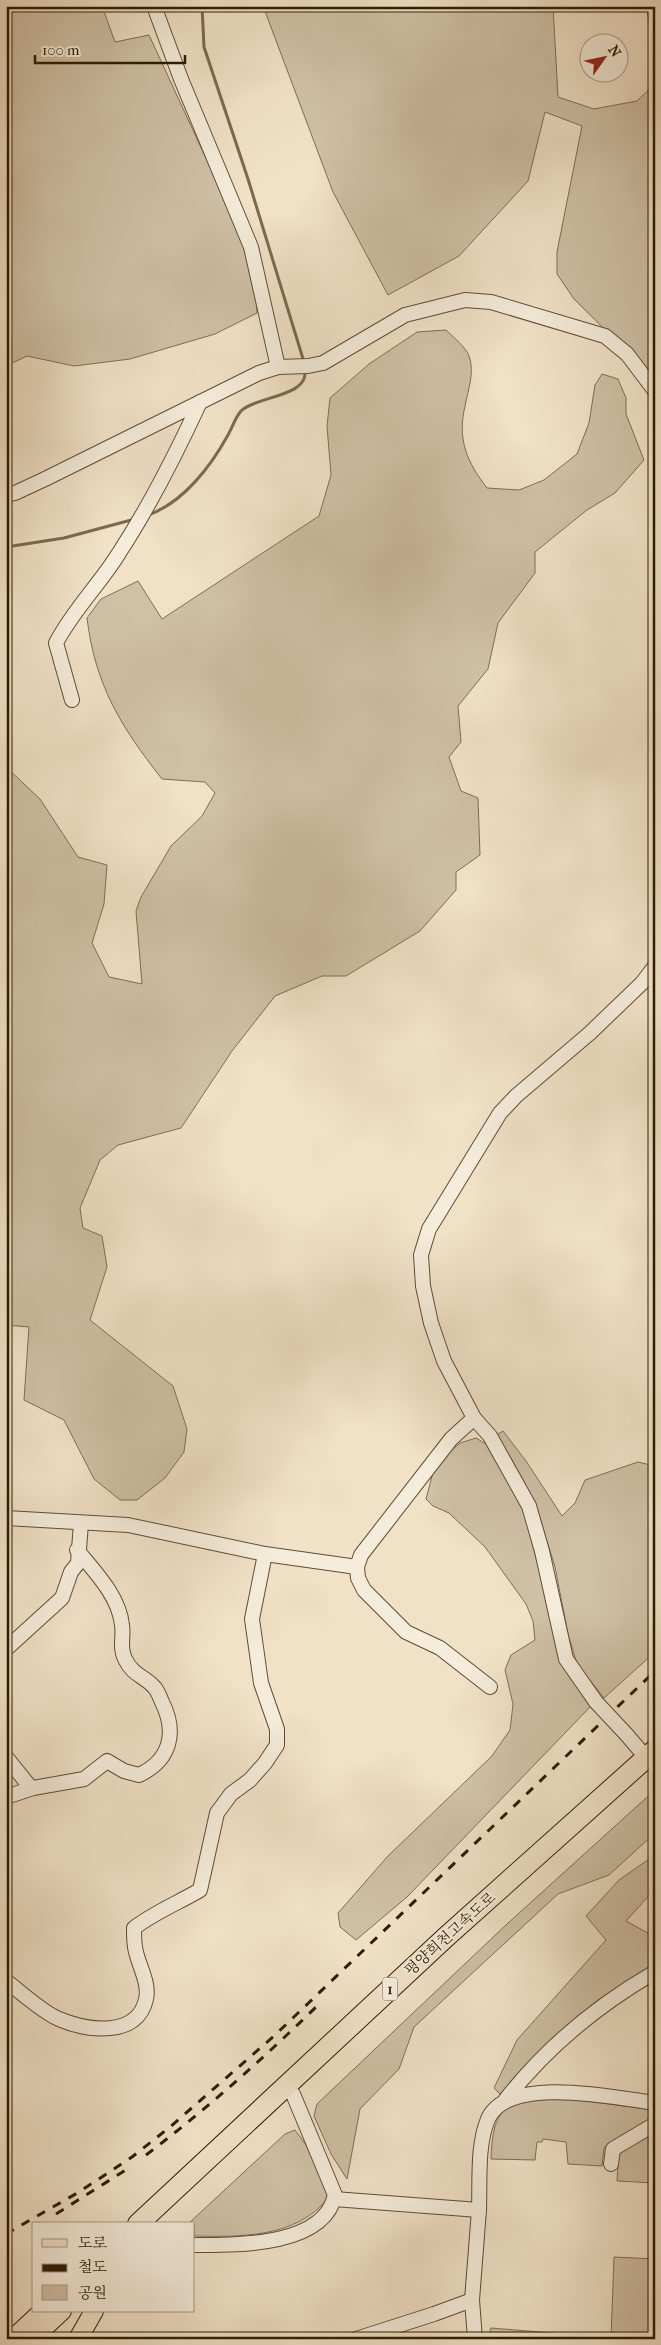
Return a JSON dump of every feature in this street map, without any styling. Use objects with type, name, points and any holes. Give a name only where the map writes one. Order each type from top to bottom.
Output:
[{"type":"highway","name":"평양희천고속도로","points":[[157,2222],[652,1757]]},
{"type":"highway","name":"평양희천고속도로","points":[[140,2222],[446,1937],[652,1757]]},
{"type":"highway","points":[[14,2339],[43,2312]]},
{"type":"main road","points":[[32,2339],[61,2312]]},
{"type":"main road","points":[[78,2339],[93,2312]]},
{"type":"street","points":[[154,6],[181,79],[251,247],[278,366]]},
{"type":"street","points":[[6,495],[45,480],[259,373],[278,366],[304,366],[323,363],[405,315],[465,300],[491,302],[605,336],[627,354],[655,391]]},
{"type":"street","points":[[72,700],[56,643],[66,624],[87,599],[119,553],[162,483],[200,402]]},
{"type":"street","points":[[652,1757],[626,1734],[596,1702],[566,1659],[542,1552],[529,1506],[490,1436],[474,1418],[444,1361],[431,1323],[421,1256],[429,1228],[500,1113],[516,1096],[596,1027],[642,983],[655,966]]},
{"type":"street","points":[[474,1418],[451,1439],[361,1555],[357,1567],[358,1578],[364,1590],[406,1632],[440,1648],[490,1687]]},
{"type":"street","points":[[6,1518],[128,1525],[265,1554],[357,1567]]},
{"type":"street","points":[[6,1649],[62,1598],[71,1572],[78,1563],[81,1523]]},
{"type":"street","points":[[6,1797],[31,1788],[84,1779],[107,1761],[124,1771],[139,1775],[148,1770],[162,1757],[170,1738],[169,1716],[155,1688],[133,1672],[124,1657],[120,1639],[123,1627],[118,1609],[106,1587],[78,1550]]},
{"type":"street","points":[[6,1981],[58,2019],[83,2026],[106,2029],[128,2025],[142,2010],[147,1996],[135,1946],[134,1928],[152,1913],[181,1901],[200,1890],[217,1813],[231,1794],[250,1780],[265,1763],[277,1744],[277,1728],[262,1683],[252,1618],[265,1554]]},
{"type":"street","points":[[6,1757],[31,1788]]},
{"type":"street","points":[[472,2338],[472,2300],[483,2136],[489,2116],[560,2041],[596,2010],[655,1972]]},
{"type":"street","points":[[502,2104],[520,2095],[544,2092],[572,2092],[655,2104]]},
{"type":"street","points":[[195,2245],[232,2244],[289,2237],[308,2228],[324,2216],[332,2207],[335,2195],[324,2163],[293,2094]]},
{"type":"street","points":[[611,2164],[613,2149],[655,2124]]},
{"type":"street","points":[[334,2199],[479,2210]]},
{"type":"street","points":[[356,2339],[472,2300]]},
{"type":"green space","points":[[6,6],[102,6],[115,42],[149,35],[210,167],[254,272],[257,313],[215,334],[130,359],[74,366],[27,356],[6,366]]},
{"type":"green space","points":[[263,6],[553,6],[558,97],[594,109],[637,101],[655,84],[655,379],[574,299],[557,274],[557,252],[582,126],[545,112],[528,181],[459,256],[388,295],[333,192]]},
{"type":"green space","points":[[646,6],[655,6],[655,52]]},
{"type":"green space","points":[[446,330],[465,349],[471,362],[470,381],[463,418],[463,440],[469,460],[487,488],[519,490],[544,480],[577,454],[589,423],[595,385],[602,374],[618,379],[626,398],[626,414],[644,460],[615,493],[587,510],[535,552],[535,573],[498,623],[488,669],[458,706],[461,742],[449,757],[461,791],[478,798],[480,855],[456,872],[456,890],[420,931],[346,976],[322,976],[275,996],[232,1051],[181,1128],[118,1145],[100,1160],[80,1208],[83,1228],[102,1236],[107,1267],[90,1320],[173,1386],[187,1429],[184,1452],[165,1478],[137,1500],[120,1500],[94,1479],[64,1420],[24,1400],[29,1327],[6,1325],[6,767],[40,799],[78,857],[107,865],[104,904],[92,943],[109,977],[142,984],[136,911],[141,897],[171,846],[202,816],[215,793],[205,782],[162,779],[147,760],[122,723],[103,685],[96,664],[87,618],[101,599],[138,581],[162,619],[319,516],[331,475],[327,426],[330,398],[369,364],[417,332]]},
{"type":"green space","points":[[503,1431],[526,1461],[562,1516],[575,1503],[585,1480],[638,1462],[655,1466],[655,1652],[604,1698],[577,1664],[568,1634],[555,1567],[536,1506],[495,1436]]},
{"type":"green space","points":[[476,1438],[486,1444],[523,1508],[565,1669],[590,1707],[407,1897],[356,1940],[340,1927],[338,1913],[388,1856],[492,1756],[510,1730],[513,1704],[505,1670],[511,1655],[535,1640],[533,1621],[526,1604],[485,1547],[449,1513],[433,1506],[426,1499],[435,1465],[460,1443]]},
{"type":"green space","points":[[655,1790],[655,1833],[609,1875],[558,1894],[414,2027],[399,2069],[360,2109],[347,2179],[331,2154],[314,2116],[317,2104],[507,1924]]},
{"type":"green space","points":[[655,1855],[655,1889],[626,1921],[655,1937],[655,1967],[555,2039],[500,2094],[494,2088],[517,2040],[606,1940],[586,1916],[619,1880]]},
{"type":"green space","points":[[555,2097],[655,2110],[655,2121],[604,2148],[602,2166],[568,2164],[566,2142],[543,2139],[542,2142],[537,2142],[535,2160],[491,2159],[495,2127],[499,2117],[505,2110],[513,2105],[524,2102]]},
{"type":"green space","points":[[295,2130],[306,2145],[324,2180],[328,2198],[315,2211],[300,2221],[284,2228],[248,2235],[195,2236],[195,2222],[190,2222],[285,2134]]},
{"type":"green space","points":[[655,2133],[655,2183],[617,2181],[619,2151]]},
{"type":"green space","points":[[614,2257],[655,2259],[655,2339],[611,2339]]},
{"type":"green space","points":[[491,2328],[588,2336],[588,2339],[489,2334]]},
{"type":"waterway","points":[[202,6],[204,47],[248,179],[304,362]]},
{"type":"waterway","points":[[148,515],[173,502],[195,482],[221,447],[241,411],[248,406],[290,391],[304,380],[305,371]]},
{"type":"waterway","points":[[6,547],[64,538],[135,519]]},
{"type":"railway","points":[[6,2234],[79,2192],[132,2157],[170,2127],[274,2036],[655,1671]]},
{"type":"railway","points":[[146,2155],[235,2082],[319,2004]]},
{"type":"railway","points":[[56,2214],[132,2166]]}]
